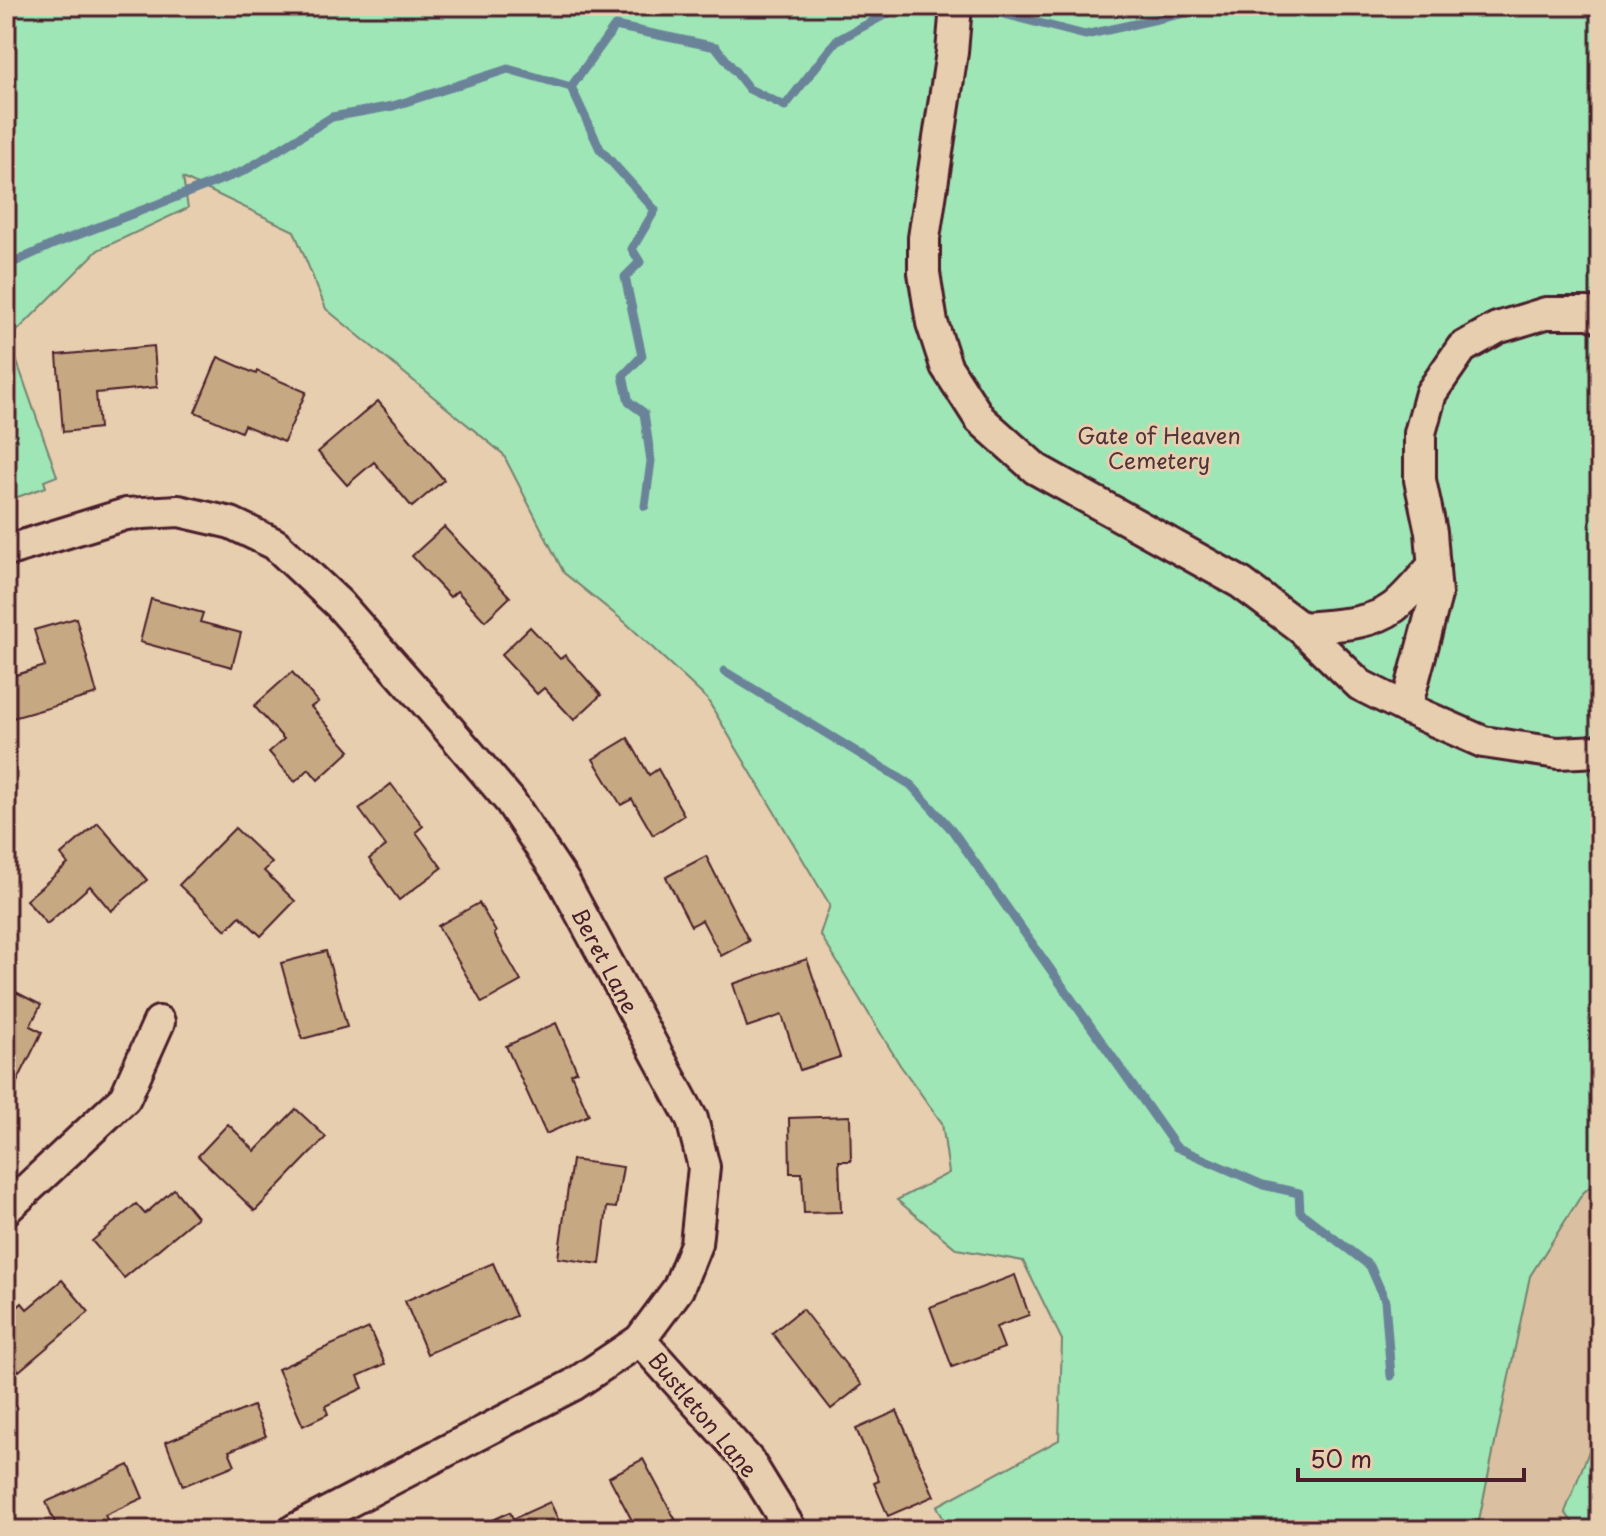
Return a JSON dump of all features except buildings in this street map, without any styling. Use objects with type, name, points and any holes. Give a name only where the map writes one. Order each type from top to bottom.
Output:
[{"type":"street","points":[[956,6],[924,238],[924,273],[932,323],[946,366],[980,419],[1036,469],[1241,583],[1301,628],[1360,685],[1483,742],[1558,753],[1600,751]]},
{"type":"street","points":[[1406,708],[1436,595],[1431,532],[1420,480],[1420,433],[1431,393],[1462,348],[1497,328],[1546,313],[1589,313],[1600,317]]},
{"type":"street","name":"Beret Lane","points":[[6,551],[126,514],[179,511],[231,523],[275,544],[339,604],[510,801],[564,882],[692,1119],[704,1167],[696,1244],[678,1289],[640,1340],[573,1385],[294,1530]]},
{"type":"street","points":[[1301,628],[1373,618],[1393,608],[1434,565]]},
{"type":"street","points":[[6,1209],[125,1098],[159,1022]]},
{"type":"street","name":"Bustleton Lane","points":[[640,1340],[748,1460],[791,1530]]},
{"type":"shaded area","points":[[1600,1148],[1600,1530],[1372,1530]]},
{"type":"green space","name":"Gate of Heaven Cemetery","points":[[6,6],[1600,6],[1600,1178],[1583,1193],[1530,1276],[1479,1520],[1482,1530],[949,1530],[937,1506],[1059,1440],[1062,1340],[1023,1261],[957,1249],[897,1200],[949,1173],[942,1123],[900,1065],[820,934],[830,905],[707,699],[626,623],[564,573],[503,454],[326,309],[294,231],[183,178],[188,208],[98,250],[9,339],[57,476],[44,481],[46,487],[6,501]]},
{"type":"green space","points":[[1600,1423],[1600,1530],[1578,1530],[1565,1512]]},
{"type":"waterway","points":[[6,266],[54,244],[244,171],[332,117],[393,106],[508,69],[571,87],[615,26],[716,47],[749,89],[785,106],[836,41],[901,6]]},
{"type":"waterway","points":[[981,8],[1085,35],[1189,12],[1192,6]]},
{"type":"waterway","points":[[571,87],[600,149],[655,210],[632,249],[640,262],[625,277],[642,356],[623,376],[629,402],[644,413],[651,461],[645,506]]},
{"type":"waterway","points":[[724,671],[911,785],[952,830],[1176,1147],[1263,1185],[1299,1193],[1300,1212],[1370,1266],[1385,1300],[1391,1376]]}]
